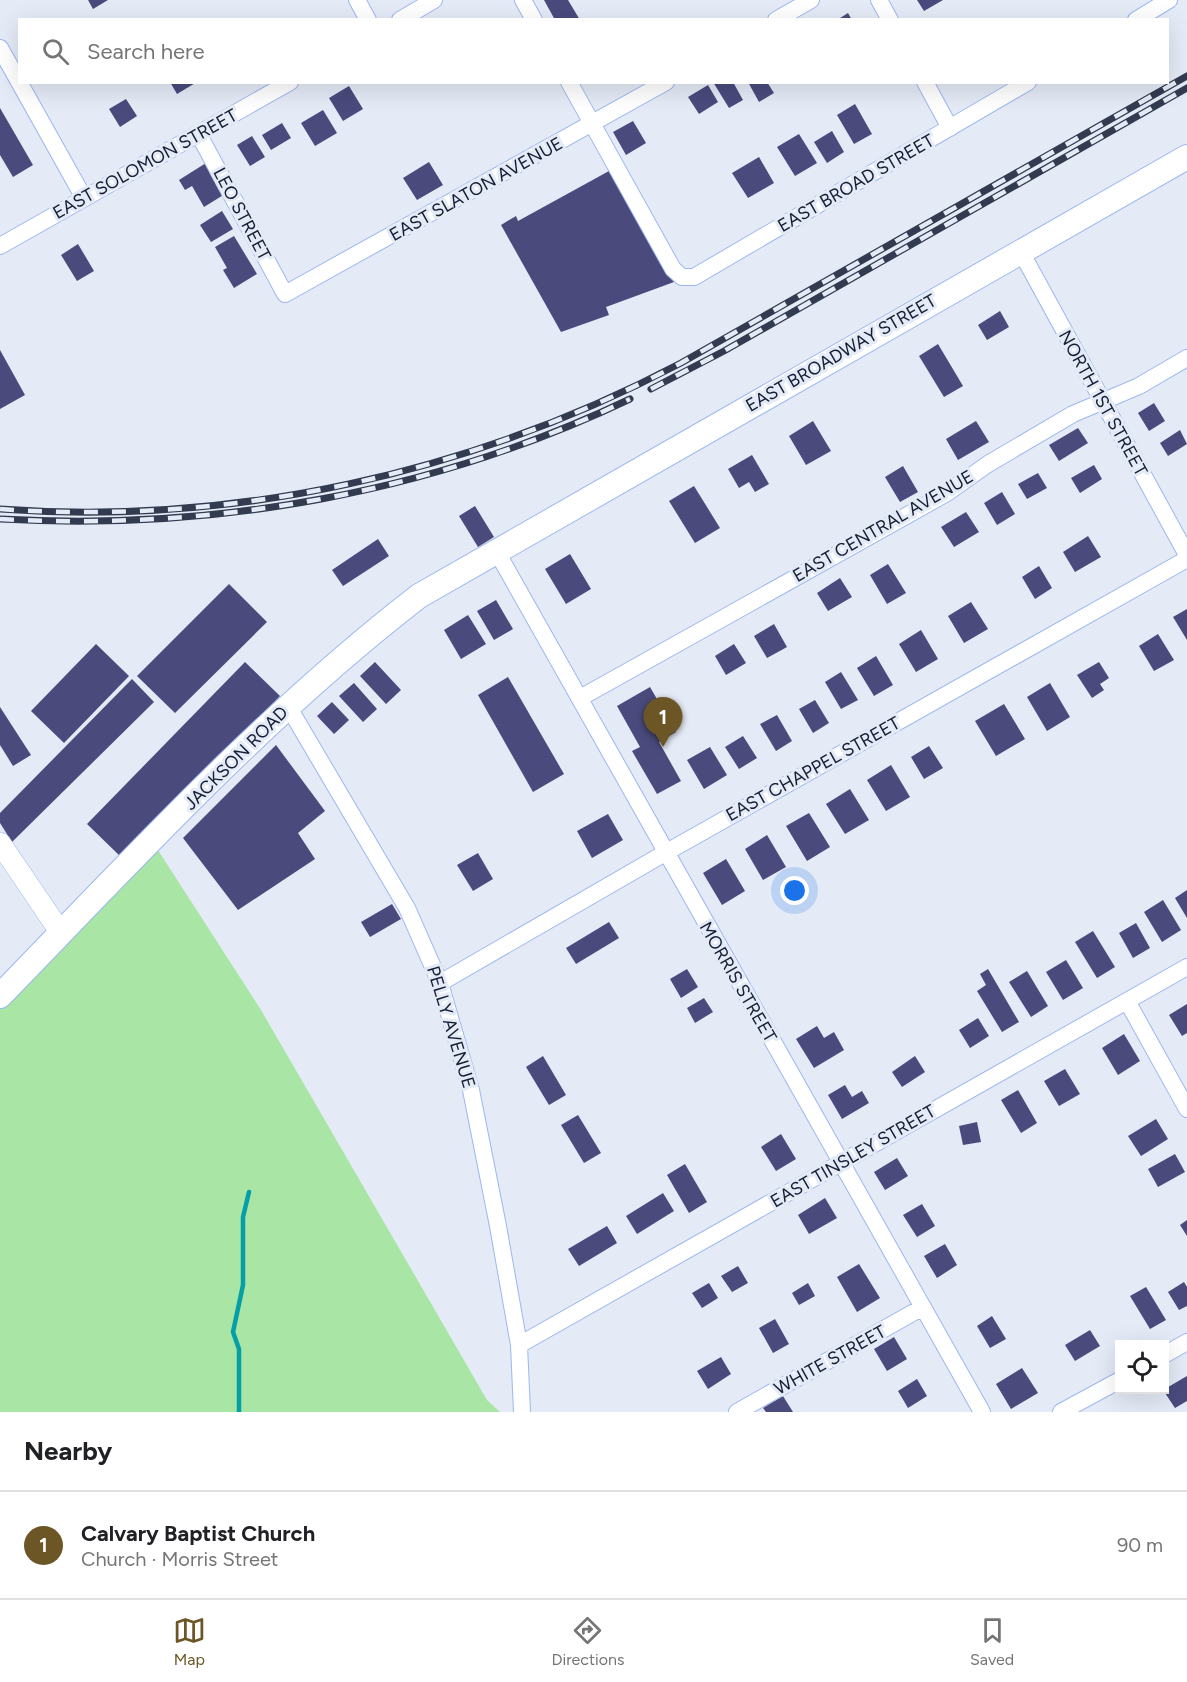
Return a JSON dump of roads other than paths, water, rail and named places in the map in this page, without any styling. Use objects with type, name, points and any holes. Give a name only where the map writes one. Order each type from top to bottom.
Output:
[{"type":"main road","name":"EAST BROADWAY STREET","points":[[497,552],[1020,250],[1187,157]]},
{"type":"main road","name":"JACKSON ROAD","points":[[0,996],[288,706],[357,644],[419,596],[497,552]]},
{"type":"street","points":[[357,0],[367,18]]},
{"type":"street","points":[[403,18],[434,0]]},
{"type":"street","points":[[523,0],[533,18]]},
{"type":"street","points":[[780,18],[811,0]]},
{"type":"street","points":[[879,0],[889,18]]},
{"type":"street","points":[[1139,18],[1169,0]]},
{"type":"street","points":[[0,48],[18,80]]},
{"type":"street","points":[[20,84],[84,198]]},
{"type":"street","name":"EAST SOLOMON STREET","points":[[0,246],[287,84]]},
{"type":"street","points":[[570,84],[592,124]]},
{"type":"street","name":"EAST SLATON AVENUE","points":[[285,294],[662,84]]},
{"type":"street","points":[[926,84],[950,128]]},
{"type":"street","name":"EAST BROAD STREET","points":[[592,124],[673,269],[682,277],[694,277],[1025,84]]},
{"type":"street","name":"LEO STREET","points":[[199,135],[285,294]]},
{"type":"street","name":"NORTH 1ST STREET","points":[[1020,250],[1187,557]]},
{"type":"street","name":"EAST CENTRAL AVENUE","points":[[580,699],[946,493],[988,464],[1073,414],[1139,386],[1187,358]]},
{"type":"street","name":"MORRIS STREET","points":[[497,552],[982,1412]]},
{"type":"street","name":"EAST CHAPPEL STREET","points":[[440,983],[1187,557]]},
{"type":"street","name":"PELLY AVENUE","points":[[288,706],[408,908],[440,983],[471,1090],[519,1346],[522,1412]]},
{"type":"street","points":[[0,843],[61,933]]},
{"type":"street","name":"EAST TINSLEY STREET","points":[[519,1346],[1187,967]]},
{"type":"street","points":[[1127,1001],[1187,1109]]},
{"type":"street","name":"WHITE STREET","points":[[737,1412],[922,1307]]},
{"type":"street","points":[[1169,1352],[1187,1342]]},
{"type":"street","points":[[1061,1412],[1115,1382]]},
{"type":"waterway","points":[[239,1412],[239,1349],[233,1332],[243,1285],[243,1217],[249,1192]]},
{"type":"railway","points":[[0,509],[88,512],[176,509],[264,499],[350,484],[436,462],[519,435],[601,402],[681,363],[1187,76]]},
{"type":"railway","points":[[651,389],[724,351],[1187,88]]},
{"type":"railway","points":[[0,519],[81,521],[162,519],[243,511],[322,499],[401,481],[479,459],[555,432],[630,399]]},
{"type":"place","name":"Calvary Baptist Church","points":[[663,747]]}]
